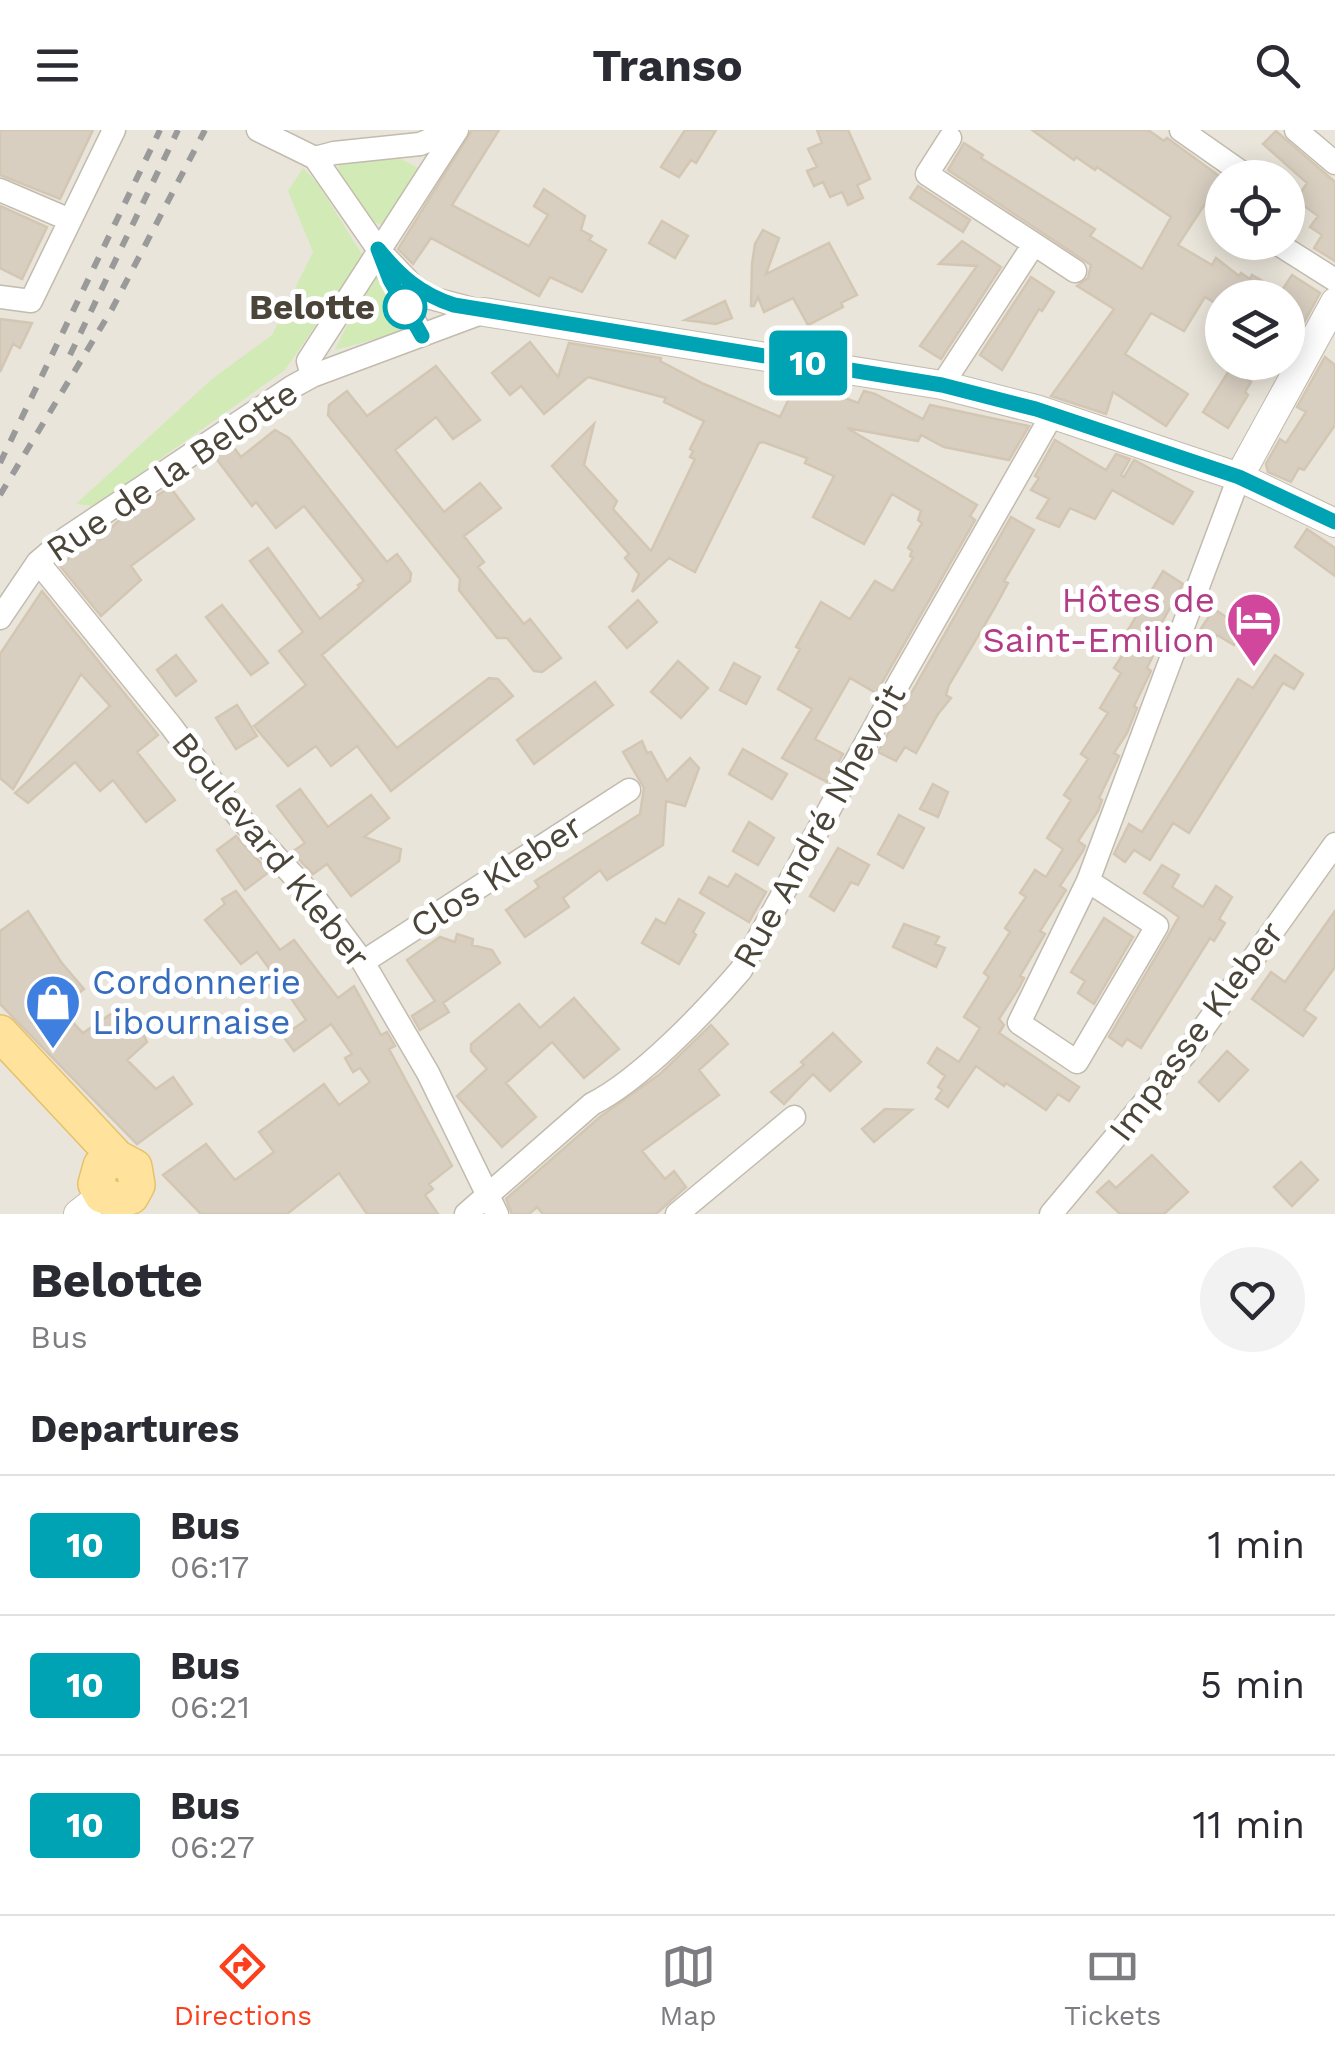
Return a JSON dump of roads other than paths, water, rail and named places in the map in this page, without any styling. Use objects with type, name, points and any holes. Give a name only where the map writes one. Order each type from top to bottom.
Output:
[{"type":"main road","points":[[0,1033],[115,1191]]},
{"type":"main road","points":[[0,1054],[115,1191]]},
{"type":"street","points":[[0,298],[31,301],[114,130]]},
{"type":"street","points":[[258,130],[315,158],[397,272],[431,298],[484,312],[942,385],[1052,415],[1239,477],[1335,522]]},
{"type":"street","points":[[315,158],[334,152],[420,144],[455,130]]},
{"type":"street","name":"Rue de la Belotte","points":[[302,382],[308,361],[455,130]]},
{"type":"street","points":[[1181,130],[1224,160]]},
{"type":"street","points":[[1296,130],[1335,163]]},
{"type":"street","points":[[950,138],[926,174],[1075,270]]},
{"type":"street","points":[[0,190],[70,220]]},
{"type":"street","points":[[942,385],[1034,244]]},
{"type":"street","points":[[378,249],[390,280],[422,336]]},
{"type":"street","points":[[1303,260],[1335,280]]},
{"type":"street","points":[[1088,881],[1157,926],[1077,1062],[1019,1023],[1088,881],[1239,477],[1335,302]]},
{"type":"street","name":"Rue de la Belotte","points":[[0,618],[38,562],[65,539],[302,382],[484,312]]},
{"type":"street","name":"Rue André Nhevoit","points":[[466,1214],[492,1204],[592,1104],[614,1093],[711,1004],[741,970],[900,680],[1052,415]]},
{"type":"street","name":"Boulevard Kleber","points":[[38,562],[171,726],[238,816],[318,902],[363,962],[428,1073],[492,1204]]},
{"type":"street","name":"Clos Kleber","points":[[363,962],[629,790]]},
{"type":"street","name":"Impasse Kleber","points":[[1051,1214],[1185,1054],[1335,844]]},
{"type":"street","points":[[677,1214],[794,1117]]},
{"type":"railway","points":[[0,463],[160,130]]},
{"type":"railway","points":[[70,355],[178,130]]},
{"type":"railway","points":[[0,495],[112,309],[205,130]]},
{"type":"place","name":"Belotte","points":[[405,307]]},
{"type":"place","name":"Hôtes de Saint-Emilion","points":[[1254,669]]},
{"type":"place","name":"Cordonnerie Libournaise","points":[[53,1051]]}]
